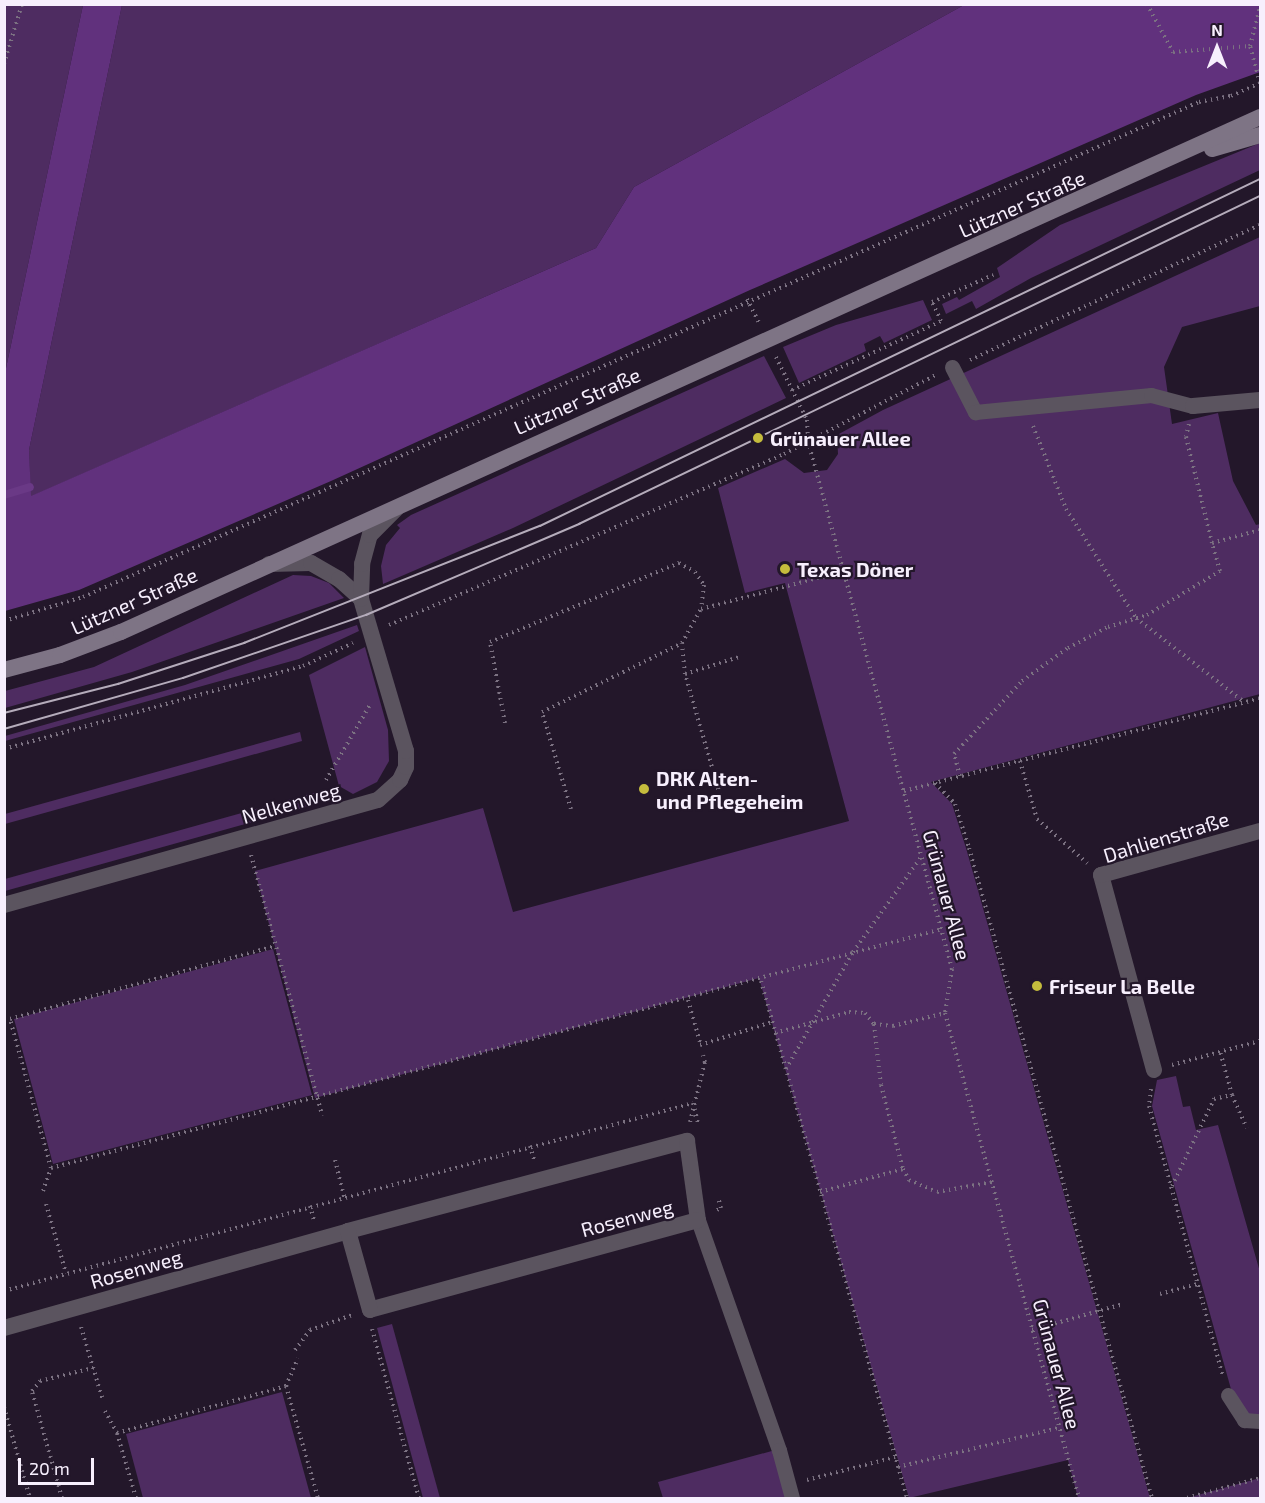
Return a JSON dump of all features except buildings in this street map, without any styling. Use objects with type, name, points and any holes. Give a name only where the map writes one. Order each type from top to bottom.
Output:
[{"type":"main road","name":"Lützner Straße","points":[[4,669],[60,656],[121,632],[406,500],[1165,163],[1260,117]]},
{"type":"main road","name":"Lützner Straße","points":[[1165,163],[1260,135]]},
{"type":"street","points":[[1193,406],[1260,400]]},
{"type":"street","name":"Nelkenweg","points":[[4,905],[378,800],[400,780],[406,767],[406,751],[386,676],[361,599],[362,564],[370,535],[406,500]]},
{"type":"street","name":"Nelkenweg","points":[[268,564],[311,563],[339,579],[361,599]]},
{"type":"street","name":"Dahlienstraße","points":[[1154,1070],[1101,876],[1260,831]]},
{"type":"street","name":"Rosenweg","points":[[4,1328],[348,1231],[694,1138],[698,1220],[370,1310]]},
{"type":"street","points":[[348,1231],[370,1310]]},
{"type":"lane","points":[[952,367],[975,412],[1151,395],[1193,406]]},
{"type":"lane","points":[[698,1220],[790,1492]]},
{"type":"lane","points":[[1228,1395],[1244,1420],[1260,1421]]},
{"type":"path","points":[[4,64],[22,4]]},
{"type":"path","points":[[1147,4],[1173,52],[1250,46]]},
{"type":"path","points":[[4,621],[83,597],[1005,186],[1199,102],[1231,96],[1260,83],[1250,46],[1260,8]]},
{"type":"path","points":[[384,628],[808,441],[952,367],[1260,225]]},
{"type":"path","points":[[792,390],[941,321],[933,302],[993,275]]},
{"type":"path","name":"Grünauer Allee","points":[[767,340],[807,420],[808,441],[952,969],[945,1013],[1079,1498]]},
{"type":"path","points":[[960,776],[954,754],[1022,681],[1068,648],[1136,618],[1220,571],[1186,437],[1193,406]]},
{"type":"path","points":[[1025,407],[1066,509],[1136,618],[1244,702]]},
{"type":"path","points":[[1212,543],[1260,530]]},
{"type":"path","points":[[505,723],[490,642],[679,563],[695,572],[704,585],[701,609],[682,643],[542,712],[571,809]]},
{"type":"path","points":[[701,609],[844,571]]},
{"type":"path","points":[[4,749],[303,666],[362,639]]},
{"type":"path","points":[[682,643],[685,674],[720,795]]},
{"type":"path","points":[[685,674],[739,657]]},
{"type":"path","points":[[326,780],[386,676]]},
{"type":"path","points":[[904,790],[1260,698]]},
{"type":"path","points":[[1020,760],[1037,819],[1101,876]]},
{"type":"path","points":[[935,783],[955,804],[969,848],[1152,1498]]},
{"type":"path","points":[[246,837],[315,1098],[322,1115]]},
{"type":"path","points":[[786,1070],[853,952],[921,857]]},
{"type":"path","points":[[51,1168],[761,981],[853,952],[942,929]]},
{"type":"path","points":[[4,1018],[10,1019],[275,946]]},
{"type":"path","points":[[761,981],[907,1498]]},
{"type":"path","points":[[688,1000],[700,1043],[772,1022]]},
{"type":"path","points":[[775,1034],[849,1012],[865,1013],[874,1024],[881,1085],[903,1168],[915,1184],[937,1192],[992,1182]]},
{"type":"path","points":[[874,1024],[893,1026],[945,1013]]},
{"type":"path","points":[[10,1019],[51,1168],[43,1191]]},
{"type":"path","points":[[1228,1395],[1149,1106],[1154,1070],[1260,1041]]},
{"type":"path","points":[[1220,1051],[1232,1095],[1247,1128]]},
{"type":"path","points":[[694,1138],[693,1103],[705,1062],[703,1055]]},
{"type":"path","points":[[1172,1187],[1214,1099],[1232,1095]]},
{"type":"path","points":[[693,1103],[694,1138]]},
{"type":"path","points":[[4,1291],[693,1103]]},
{"type":"path","points":[[334,1160],[344,1197]]},
{"type":"path","points":[[820,1192],[903,1168]]},
{"type":"path","points":[[698,1220],[721,1208],[716,1187]]},
{"type":"path","points":[[46,1204],[66,1273]]},
{"type":"path","points":[[1160,1294],[1198,1284]]},
{"type":"path","points":[[1032,1330],[1123,1305]]},
{"type":"path","points":[[76,1308],[103,1401]]},
{"type":"path","points":[[295,1350],[309,1330],[370,1310],[419,1498]]},
{"type":"path","points":[[298,1358],[286,1386],[318,1498]]},
{"type":"path","points":[[62,1498],[33,1391],[40,1381],[93,1368]]},
{"type":"path","points":[[117,1433],[286,1386]]},
{"type":"path","points":[[4,1407],[30,1498]]},
{"type":"path","points":[[105,1411],[117,1433],[136,1498]]},
{"type":"path","points":[[898,1467],[1058,1428]]},
{"type":"path","points":[[790,1492],[895,1456]]},
{"type":"path","points":[[1186,1498],[1260,1478]]},
{"type":"shaded area","points":[[5,5],[83,5],[5,373]]},
{"type":"shaded area","points":[[83,5],[122,5],[29,450],[31,496],[596,248],[634,187],[964,5],[1260,5],[1260,72],[1196,95],[750,290],[331,481],[79,590],[5,611],[5,373]]},
{"type":"shaded area","points":[[122,5],[964,5],[634,187],[596,248],[30,497],[29,450]]},
{"type":"shaded area","points":[[1260,143],[1260,170],[1031,278],[976,309],[972,301],[946,314],[942,304],[957,297],[959,300],[1000,277],[997,268],[1060,225]]},
{"type":"shaded area","points":[[1260,237],[1260,306],[1182,327],[1164,367],[1172,424],[1218,413],[1233,481],[1256,525],[1260,524],[1260,694],[931,782],[952,804],[966,848],[1150,1498],[1078,1498],[1068,1460],[909,1498],[759,978],[315,1098],[255,871],[483,808],[513,912],[849,821],[785,583],[745,593],[718,488],[785,459],[804,473],[827,470],[838,454],[837,435],[883,410]]},
{"type":"shaded area","points":[[923,300],[932,320],[884,343],[880,336],[864,344],[866,351],[799,383],[783,347],[836,325]]},
{"type":"shaded area","points":[[764,356],[786,398],[513,528],[383,584],[381,566],[386,545],[400,528],[397,525],[411,515]]},
{"type":"shaded area","points":[[293,575],[311,576],[329,583],[344,598],[132,672],[5,708],[5,691],[94,667]]},
{"type":"shaded area","points":[[357,625],[359,631],[299,659],[5,741],[5,736],[185,685]]},
{"type":"shaded area","points":[[365,647],[388,730],[389,761],[377,782],[353,794],[339,786],[309,675]]},
{"type":"shaded area","points":[[300,732],[302,741],[5,824],[5,814]]},
{"type":"shaded area","points":[[317,792],[317,804],[5,891],[5,879]]},
{"type":"shaded area","points":[[273,949],[312,1095],[53,1164],[14,1019]]},
{"type":"shaded area","points":[[1176,1076],[1183,1107],[1190,1106],[1196,1130],[1218,1125],[1260,1272],[1260,1420],[1241,1425],[1152,1106],[1157,1080]]},
{"type":"shaded area","points":[[392,1324],[440,1498],[423,1498],[377,1328]]},
{"type":"shaded area","points":[[282,1392],[311,1498],[143,1498],[126,1434]]},
{"type":"shaded area","points":[[779,1449],[792,1498],[663,1498],[658,1482]]},
{"type":"shaded area","points":[[1260,1478],[1260,1498],[1187,1498]]},
{"type":"waterway","points":[[4,495],[30,487]]},
{"type":"tram line","points":[[4,713],[118,684],[244,643],[540,526],[1260,179]]},
{"type":"tram line","points":[[4,729],[183,678],[366,615],[579,524],[1260,196]]},
{"type":"place","name":"Grünauer Allee","points":[[758,438]]},
{"type":"place","name":"Texas Döner","points":[[785,569]]},
{"type":"place","name":"DRK Alten- und Pflegeheim","points":[[644,789]]},
{"type":"place","name":"Friseur La Belle","points":[[1037,986]]}]
